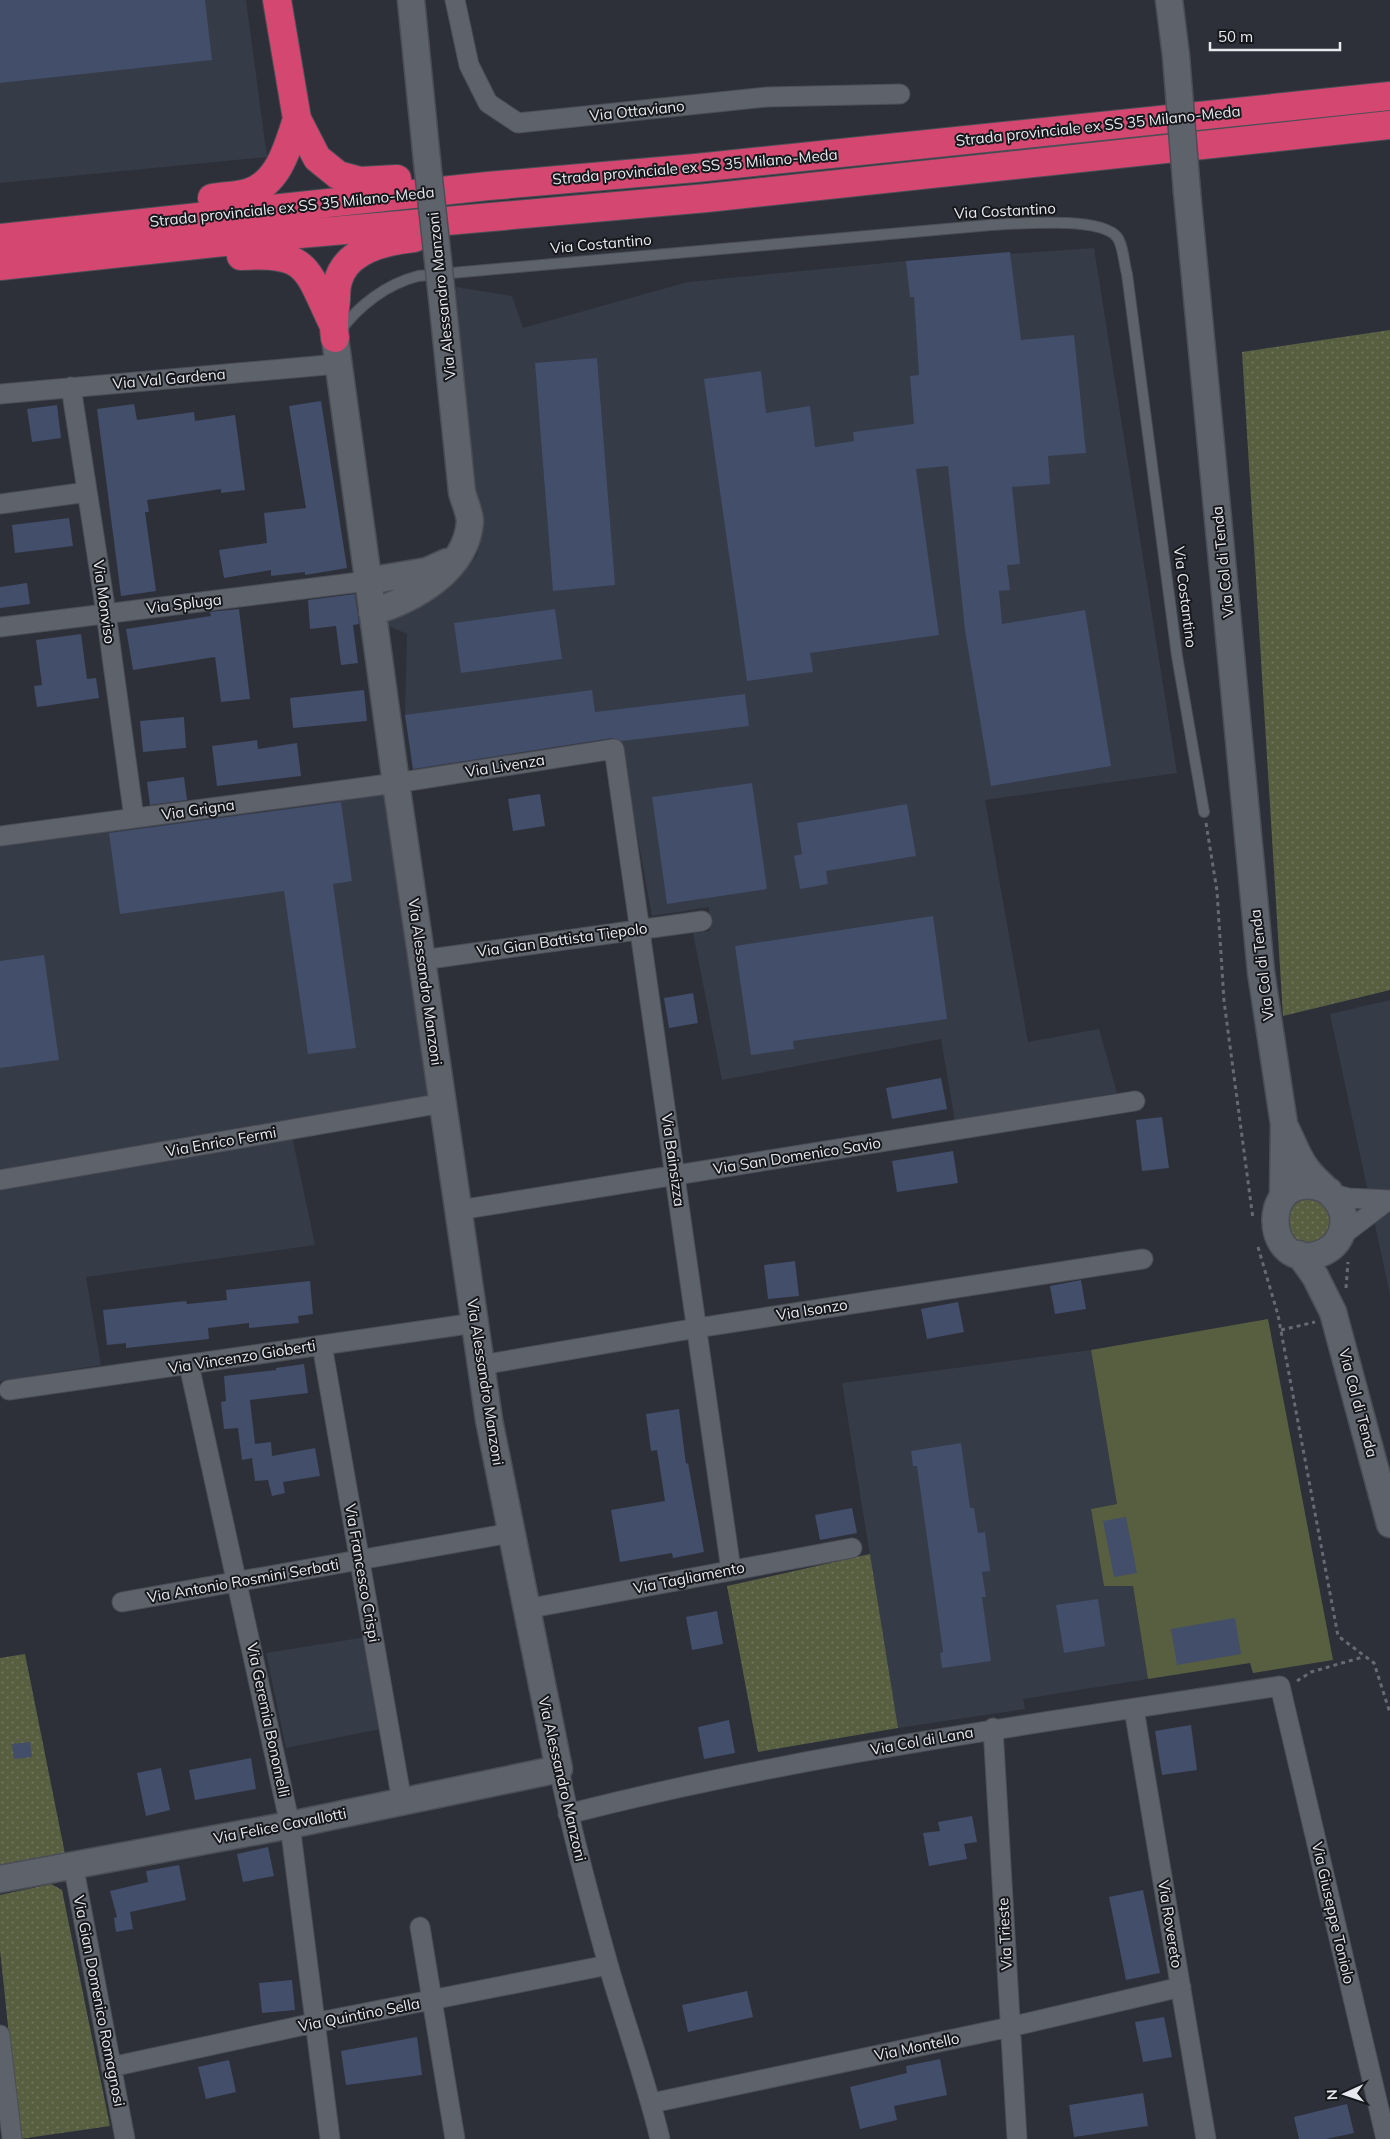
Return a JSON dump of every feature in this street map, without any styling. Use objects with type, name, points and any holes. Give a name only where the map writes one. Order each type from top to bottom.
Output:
[{"type":"highway","points":[[277,0],[297,119],[317,158],[338,175],[360,181],[464,175],[488,186]]},
{"type":"highway","name":"Strada provinciale ex SS 35 Milano-Meda","points":[[0,238],[488,186],[696,168],[1390,96]]},
{"type":"highway","points":[[114,226],[139,209],[249,192],[268,180],[280,166],[297,119]]},
{"type":"highway","name":"Strada provinciale ex SS 35 Milano-Meda","points":[[0,266],[166,247],[717,197],[1390,126]]},
{"type":"highway","points":[[335,342],[338,280],[349,261],[360,253],[380,245],[408,239],[484,233],[520,214]]},
{"type":"highway","points":[[166,247],[200,259],[267,255],[286,257],[294,261],[312,280],[335,342]]},
{"type":"main road","name":"Via Alessandro Manzoni","points":[[372,612],[396,605],[424,588],[442,574],[455,559],[463,544],[470,521],[462,492],[411,0]]},
{"type":"main road","name":"Via Col di Tenda","points":[[1169,0],[1176,56],[1187,192],[1261,972],[1284,1124],[1282,1197],[1276,1207],[1274,1218],[1275,1230],[1280,1241],[1288,1249],[1299,1254],[1315,1276],[1340,1304]]},
{"type":"main road","name":"Via Alessandro Manzoni","points":[[335,342],[396,783],[489,1420],[559,1769]]},
{"type":"main road","points":[[368,581],[427,571],[455,559]]},
{"type":"main road","name":"Via Col di Tenda","points":[[1284,1124],[1306,1168],[1331,1192],[1340,1203],[1344,1214],[1340,1304],[1390,1524]]},
{"type":"main road","points":[[1282,1197],[1292,1189],[1304,1185],[1317,1186],[1331,1192]]},
{"type":"main road","points":[[1299,1254],[1312,1256],[1342,1246]]},
{"type":"main road","name":"Via Felice Cavallotti","points":[[0,1878],[290,1825],[559,1769]]},
{"type":"street","name":"Via Ottaviano","points":[[456,0],[469,65],[488,103],[518,123],[767,98],[900,94]]},
{"type":"street","name":"Via Val Gardena","points":[[0,394],[71,387],[335,342]]},
{"type":"street","name":"Via Monviso","points":[[71,387],[106,613],[134,818]]},
{"type":"street","points":[[0,504],[87,492]]},
{"type":"street","name":"Via Spluga","points":[[0,627],[368,581]]},
{"type":"street","name":"Via Livenza","points":[[396,783],[614,749]]},
{"type":"street","name":"Via Bainsizza","points":[[614,749],[731,1570]]},
{"type":"street","name":"Via Grigna","points":[[0,836],[396,783]]},
{"type":"street","name":"Via Gian Battista Tiepolo","points":[[422,960],[702,921]]},
{"type":"street","name":"Via San Domenico Savio","points":[[459,1210],[1135,1101]]},
{"type":"street","name":"Via Enrico Fermi","points":[[0,1180],[443,1103]]},
{"type":"street","points":[[1331,1192],[1348,1198],[1389,1200]]},
{"type":"street","points":[[1342,1246],[1389,1200]]},
{"type":"street","name":"Via Isonzo","points":[[481,1365],[697,1328],[1143,1259]]},
{"type":"street","name":"Via Vincenzo Gioberti","points":[[9,1390],[475,1323]]},
{"type":"street","name":"Via Francesco Crispi","points":[[322,1345],[402,1802]]},
{"type":"street","name":"Via Geremia Bonomelli","points":[[189,1365],[238,1580],[290,1825],[330,2139]]},
{"type":"street","name":"Via Antonio Rosmini Serbati","points":[[122,1602],[511,1533]]},
{"type":"street","name":"Via Tagliamento","points":[[526,1609],[852,1548]]},
{"type":"street","name":"Via Col di Lana","points":[[568,1814],[664,1789],[993,1728],[1134,1709],[1280,1686]]},
{"type":"street","name":"Via Giuseppe Toniolo","points":[[1280,1686],[1386,2139]]},
{"type":"street","name":"Via Rovereto","points":[[1134,1709],[1206,2139]]},
{"type":"street","name":"Via Trieste","points":[[993,1728],[1017,2139]]},
{"type":"street","name":"Via Alessandro Manzoni","points":[[559,1769],[568,1814],[608,1965],[652,2103],[660,2139]]},
{"type":"street","name":"Via Gian Domenico Romagnosi","points":[[73,1864],[126,2139]]},
{"type":"street","points":[[420,1927],[455,2139]]},
{"type":"street","name":"Via Quintino Sella","points":[[111,2067],[314,2023],[608,1965]]},
{"type":"street","name":"Via Montello","points":[[652,2103],[1010,2028],[1181,1987]]},
{"type":"street","points":[[0,2035],[12,2139]]},
{"type":"lane","name":"Via Costantino","points":[[335,342],[348,320],[380,293],[402,281],[418,276],[991,225],[1056,223],[1092,226],[1109,230],[1118,237],[1127,274],[1177,656],[1204,812]]},
{"type":"path","points":[[1204,812],[1217,891],[1224,1001],[1254,1224]]},
{"type":"path","points":[[1257,1242],[1278,1315],[1338,1636],[1374,1663],[1390,1713]]},
{"type":"path","points":[[1340,1304],[1346,1266],[1342,1246]]},
{"type":"path","points":[[1280,1686],[1294,1682],[1311,1672],[1364,1656]]},
{"type":"shaded area","points":[[0,0],[246,0],[267,157],[0,183]]},
{"type":"shaded area","points":[[1094,248],[1177,773],[985,800],[1028,1042],[1099,1029],[1117,1093],[955,1122],[941,1039],[722,1080],[693,933],[710,931],[709,907],[652,916],[620,741],[413,770],[405,715],[407,634],[384,624],[462,574],[478,554],[456,287],[512,296],[523,328],[688,282],[906,261]]},
{"type":"shaded area","points":[[389,791],[433,1097],[0,1171],[0,845]]},
{"type":"shaded area","points":[[1390,1000],[1390,1295],[1330,1014]]},
{"type":"shaded area","points":[[292,1136],[315,1245],[86,1277],[101,1365],[0,1381],[0,1190]]},
{"type":"shaded area","points":[[1091,1350],[1117,1504],[1091,1509],[1104,1585],[1133,1586],[1148,1679],[1023,1699],[1025,1709],[898,1728],[842,1383]]},
{"type":"shaded area","points":[[366,1637],[380,1729],[286,1748],[266,1653]]},
{"type":"green space","points":[[1390,330],[1390,990],[1283,1016],[1242,352]]},
{"type":"green space","points":[[1309,1198],[1324,1203],[1334,1223],[1322,1243],[1299,1244],[1290,1230],[1288,1223],[1289,1211],[1300,1201]]},
{"type":"green space","points":[[1268,1319],[1333,1660],[1253,1673],[1250,1663],[1148,1679],[1133,1586],[1104,1586],[1091,1509],[1117,1504],[1091,1350]]},
{"type":"green space","points":[[870,1554],[898,1728],[758,1752],[727,1586]]},
{"type":"green space","points":[[25,1654],[65,1854],[0,1867],[0,1658]]},
{"type":"green space","points":[[51,1884],[62,1890],[110,2126],[20,2139],[0,1950],[0,1895]]},
{"type":"building","points":[[0,0],[205,0],[212,60],[0,83]]},
{"type":"building","points":[[1010,252],[1021,340],[1074,335],[1086,453],[1048,456],[1050,484],[1012,487],[1020,564],[1007,565],[1010,590],[999,591],[1002,624],[1085,610],[1111,766],[991,786],[965,630],[948,466],[916,469],[939,635],[810,653],[813,672],[747,681],[704,379],[761,371],[766,413],[810,406],[815,447],[854,441],[853,432],[914,424],[910,376],[919,375],[914,297],[910,297],[906,261]]},
{"type":"building","points":[[597,358],[615,585],[553,591],[535,363]]},
{"type":"building","points":[[321,401],[347,568],[305,575],[305,572],[271,576],[271,570],[224,578],[219,550],[267,543],[264,513],[306,508],[289,406]]},
{"type":"building","points":[[134,404],[137,420],[194,412],[195,421],[235,415],[245,490],[221,493],[221,489],[147,500],[149,512],[145,512],[156,591],[121,596],[97,409]]},
{"type":"building","points":[[57,405],[61,438],[32,442],[27,409]]},
{"type":"building","points":[[69,518],[73,546],[15,553],[12,525]]},
{"type":"building","points":[[27,583],[30,604],[0,608],[0,587]]},
{"type":"building","points":[[355,594],[359,624],[353,625],[358,663],[341,665],[336,626],[310,629],[308,600]]},
{"type":"building","points":[[239,609],[250,699],[221,702],[215,657],[133,670],[126,629],[211,616],[210,612]]},
{"type":"building","points":[[555,609],[562,659],[461,673],[454,623]]},
{"type":"building","points":[[81,634],[87,679],[96,678],[99,698],[37,707],[34,686],[42,685],[36,640]]},
{"type":"building","points":[[364,690],[367,721],[293,728],[290,698]]},
{"type":"building","points":[[592,690],[595,712],[745,694],[749,726],[622,741],[612,738],[413,769],[405,715]]},
{"type":"building","points":[[184,717],[186,748],[143,752],[140,721]]},
{"type":"building","points":[[257,740],[258,749],[297,743],[301,776],[217,786],[212,746]]},
{"type":"building","points":[[184,777],[187,800],[150,805],[147,782]]},
{"type":"building","points":[[752,783],[767,889],[667,904],[652,797]]},
{"type":"building","points":[[540,794],[545,826],[513,831],[508,799]]},
{"type":"building","points":[[341,802],[352,881],[333,884],[356,1048],[308,1054],[284,891],[120,914],[109,833]]},
{"type":"building","points":[[907,804],[916,856],[826,871],[828,884],[800,889],[794,856],[802,854],[797,823]]},
{"type":"building","points":[[933,916],[947,1019],[793,1041],[794,1049],[751,1055],[735,946]]},
{"type":"building","points":[[44,955],[59,1060],[0,1068],[0,961]]},
{"type":"building","points":[[693,993],[698,1023],[669,1028],[664,998]]},
{"type":"building","points":[[941,1078],[947,1109],[892,1119],[886,1088]]},
{"type":"building","points":[[1162,1117],[1169,1168],[1142,1171],[1136,1120]]},
{"type":"building","points":[[953,1151],[958,1183],[897,1192],[892,1161]]},
{"type":"building","points":[[795,1261],[799,1296],[768,1299],[764,1265]]},
{"type":"building","points":[[1081,1280],[1086,1309],[1055,1314],[1050,1286]]},
{"type":"building","points":[[310,1281],[313,1314],[298,1316],[299,1323],[249,1328],[249,1323],[208,1328],[209,1339],[126,1348],[126,1343],[107,1345],[103,1310],[186,1301],[187,1304],[227,1300],[226,1290]]},
{"type":"building","points":[[958,1302],[964,1332],[927,1339],[921,1309]]},
{"type":"building","points":[[304,1364],[308,1393],[250,1400],[255,1444],[271,1442],[272,1456],[315,1448],[320,1476],[283,1482],[285,1493],[272,1496],[268,1480],[255,1481],[252,1458],[242,1460],[238,1428],[224,1429],[221,1402],[226,1401],[224,1376],[276,1370],[276,1368]]},
{"type":"building","points":[[679,1409],[686,1464],[688,1463],[704,1552],[673,1558],[672,1553],[620,1562],[611,1510],[665,1501],[657,1450],[651,1451],[646,1414]]},
{"type":"building","points":[[961,1443],[970,1508],[974,1508],[978,1533],[985,1532],[990,1571],[982,1572],[986,1597],[982,1597],[991,1661],[942,1668],[940,1653],[943,1652],[917,1466],[913,1466],[911,1451]]},
{"type":"building","points":[[852,1508],[857,1533],[820,1540],[815,1515]]},
{"type":"building","points":[[1126,1517],[1137,1573],[1114,1577],[1103,1521]]},
{"type":"building","points":[[1098,1599],[1105,1646],[1064,1653],[1056,1605]]},
{"type":"building","points":[[717,1611],[723,1644],[692,1650],[686,1617]]},
{"type":"building","points":[[1235,1618],[1241,1654],[1177,1665],[1171,1629]]},
{"type":"building","points":[[729,1720],[735,1753],[704,1759],[698,1727]]},
{"type":"building","points":[[1191,1725],[1197,1770],[1162,1775],[1155,1731]]},
{"type":"building","points":[[30,1742],[32,1757],[14,1759],[12,1744]]},
{"type":"building","points":[[251,1758],[256,1789],[195,1800],[189,1770]]},
{"type":"building","points":[[161,1768],[170,1810],[146,1816],[137,1773]]},
{"type":"building","points":[[972,1816],[977,1842],[964,1844],[967,1859],[929,1866],[923,1833],[940,1831],[938,1822]]},
{"type":"building","points":[[268,1847],[274,1876],[243,1882],[237,1854]]},
{"type":"building","points":[[179,1865],[186,1900],[130,1912],[133,1929],[116,1932],[114,1918],[117,1917],[110,1891],[148,1882],[146,1871]]},
{"type":"building","points":[[1143,1890],[1160,1973],[1126,1980],[1109,1897]]},
{"type":"building","points":[[292,1980],[295,2010],[262,2013],[259,1983]]},
{"type":"building","points":[[747,1991],[753,2017],[688,2032],[682,2005]]},
{"type":"building","points":[[1164,2017],[1172,2057],[1143,2062],[1135,2022]]},
{"type":"building","points":[[417,2037],[422,2075],[346,2085],[341,2051]]},
{"type":"building","points":[[940,2059],[947,2095],[894,2106],[897,2120],[860,2129],[850,2087],[907,2073],[906,2066]]},
{"type":"building","points":[[229,2060],[236,2092],[206,2099],[198,2067]]},
{"type":"building","points":[[1143,2093],[1148,2126],[1074,2137],[1069,2105]]},
{"type":"building","points":[[1347,2104],[1354,2133],[1326,2139],[1299,2139],[1294,2117]]}]
